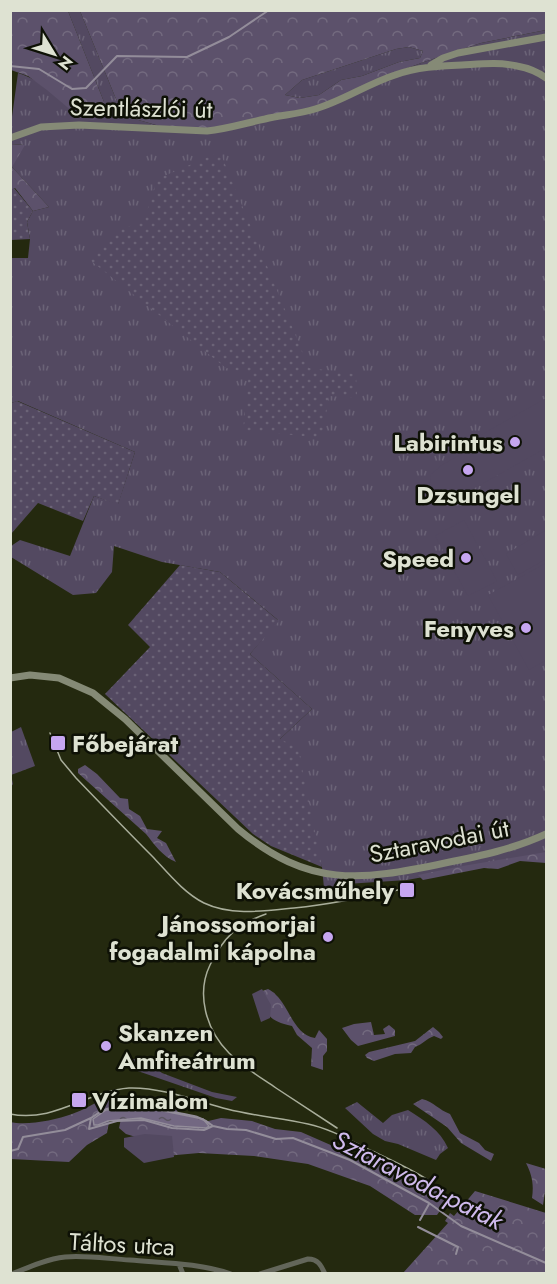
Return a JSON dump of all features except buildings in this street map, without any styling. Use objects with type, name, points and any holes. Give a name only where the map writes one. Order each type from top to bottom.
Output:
[{"type":"street","points":[[429,66],[458,53],[546,37]]},
{"type":"street","name":"Szentlászlói út","points":[[10,138],[41,127],[79,125],[207,131],[225,129],[314,110],[373,83],[429,66],[506,64],[530,69],[546,78]]},
{"type":"street","name":"Sztaravodai út","points":[[10,678],[30,675],[59,678],[93,693],[125,719],[253,842],[279,858],[307,869],[345,877],[392,874],[501,851],[546,834]]},
{"type":"street","name":"Táltos utca","points":[[12,1274],[65,1257],[179,1264],[231,1274]]},
{"type":"street","points":[[260,1274],[308,1258],[321,1264],[325,1274]]},
{"type":"street","points":[[179,1264],[183,1274]]},
{"type":"green space","points":[[11,10],[68,11],[104,102],[103,114],[93,120],[79,117],[28,76],[11,70]]},
{"type":"green space","points":[[546,10],[546,30],[481,43],[424,62],[383,77],[315,108],[213,129],[163,127],[128,117],[116,99],[80,11]],"holes":[[[409,47],[423,51],[420,58],[341,80],[319,95],[300,98],[285,95],[302,80],[396,49]]]},
{"type":"green space","points":[[68,11],[80,11],[116,99],[128,117],[163,127],[213,129],[383,77],[481,43],[546,30],[546,859],[539,856],[407,880],[346,884],[330,890],[324,888],[322,867],[280,739],[312,709],[250,654],[278,620],[220,572],[162,562],[114,546],[112,572],[96,593],[73,595],[11,557],[11,546],[20,540],[70,556],[94,496],[118,504],[135,452],[18,401],[11,403],[10,258],[28,258],[30,239],[27,222],[33,211],[49,207],[11,166],[24,145],[11,144],[11,124],[18,73],[43,86],[79,117],[104,102]]},
{"type":"green space","points":[[409,47],[423,51],[420,58],[341,80],[319,95],[300,98],[285,95],[302,80],[396,49]]},
{"type":"green space","points":[[10,144],[25,145],[12,167],[49,207],[33,211],[15,188],[11,190]]},
{"type":"green space","points":[[220,152],[309,368],[356,374],[357,398],[329,396],[322,438],[243,430],[249,373],[226,368],[90,260],[119,230],[144,221],[157,179]]},
{"type":"green space","points":[[14,188],[33,211],[27,222],[30,239],[11,240],[11,190]]},
{"type":"green space","points":[[546,398],[546,448],[457,498],[446,489],[429,491],[431,474],[442,465],[484,441],[481,435]]},
{"type":"green space","points":[[17,401],[135,452],[118,505],[94,496],[83,521],[38,503],[11,534],[11,403]]},
{"type":"green space","name":"Speed","points":[[464,520],[497,581],[468,596],[435,536]]},
{"type":"green space","points":[[546,530],[546,559],[518,575],[506,554]]},
{"type":"green space","name":"Fenyves","points":[[546,563],[546,660],[529,670],[488,595]]},
{"type":"green space","points":[[180,565],[220,572],[279,621],[250,654],[312,709],[280,739],[298,748],[322,867],[271,846],[253,834],[105,694],[150,647],[128,625]]},
{"type":"green space","points":[[21,727],[35,766],[11,775],[11,732]]},
{"type":"green space","points":[[85,765],[120,798],[128,799],[129,809],[140,816],[147,829],[162,831],[157,838],[166,843],[176,862],[163,854],[146,834],[78,773],[78,769]]},
{"type":"green space","points":[[546,852],[546,863],[520,861],[498,869],[484,868],[423,880],[418,875],[457,867]]},
{"type":"green space","points":[[262,989],[271,1005],[270,1018],[261,1022],[252,994]]},
{"type":"green space","points":[[268,989],[281,1000],[302,1032],[315,1038],[319,1030],[327,1039],[323,1070],[311,1066],[312,1048],[297,1035],[292,1026],[277,1022],[266,1011],[257,993]]},
{"type":"green space","points":[[371,1022],[374,1035],[385,1034],[383,1029],[389,1025],[395,1030],[395,1036],[358,1046],[342,1028],[354,1024]]},
{"type":"green space","points":[[433,1027],[443,1037],[441,1039],[431,1037],[415,1047],[411,1053],[395,1054],[374,1061],[365,1055],[369,1052],[415,1041]]},
{"type":"green space","points":[[142,1057],[162,1073],[212,1092],[237,1097],[232,1101],[216,1098],[129,1068],[126,1061]]},
{"type":"green space","points":[[126,1096],[170,1100],[183,1120],[200,1123],[221,1118],[252,1121],[275,1129],[301,1132],[358,1157],[369,1154],[440,1193],[446,1202],[437,1215],[415,1215],[370,1186],[308,1164],[254,1156],[199,1153],[154,1157],[149,1141],[126,1134],[119,1128]]},
{"type":"green space","points":[[106,1097],[113,1100],[107,1133],[87,1145],[69,1162],[11,1159],[10,1122],[33,1123],[58,1118],[72,1114]]},
{"type":"green space","points":[[422,1099],[450,1114],[460,1133],[494,1154],[491,1161],[461,1143],[447,1127],[413,1104]]},
{"type":"green space","points":[[357,1102],[383,1123],[392,1115],[408,1110],[436,1131],[448,1148],[436,1160],[385,1141],[373,1134],[345,1108]]},
{"type":"green space","points":[[145,1134],[172,1136],[174,1157],[144,1163],[124,1147],[124,1138]]},
{"type":"green space","points":[[526,1163],[546,1169],[543,1205],[532,1198],[532,1180]]},
{"type":"green space","points":[[475,1191],[546,1213],[546,1273],[403,1273],[448,1223],[445,1221],[450,1213],[454,1216]]},
{"type":"water","points":[[139,1106],[203,1119],[209,1126],[206,1128],[174,1126],[141,1118],[108,1121],[94,1125],[93,1119],[106,1110]]},
{"type":"waterway","points":[[10,66],[39,69],[72,89],[86,88],[117,56],[187,57],[229,37],[269,10]]},
{"type":"waterway","points":[[91,1118],[110,1108],[131,1105],[194,1116],[213,1126]]},
{"type":"waterway","name":"Sztaravoda-patak","points":[[10,1151],[18,1149],[23,1137],[65,1130],[91,1118],[89,1129],[117,1121],[144,1120],[172,1128],[204,1130],[213,1126],[246,1130],[276,1139],[293,1138],[350,1160],[429,1203],[461,1226],[546,1263]]},
{"type":"waterway","points":[[420,1220],[429,1204]]},
{"type":"waterway","points":[[418,1227],[458,1247],[456,1254]]},
{"type":"tram line","points":[[50,733],[61,760],[76,778],[177,882],[204,903],[225,910],[248,912],[338,902],[411,887]]},
{"type":"tram line","points":[[266,914],[239,927],[215,955],[206,976],[204,988],[209,1023],[221,1044],[240,1063],[337,1128]]},
{"type":"tram line","points":[[10,1114],[26,1116],[56,1111],[114,1090],[129,1088],[154,1090],[237,1111],[316,1126],[349,1139],[428,1180]]},
{"type":"place","name":"Labirintus","points":[[515,442]]},
{"type":"place","name":"Dzsungel","points":[[468,470]]},
{"type":"place","name":"Speed","points":[[466,558]]},
{"type":"place","name":"Fenyves","points":[[526,628]]},
{"type":"place","name":"Főbejárat","points":[[58,743]]},
{"type":"place","name":"Kovácsműhely","points":[[407,890]]},
{"type":"place","name":"Jánossomorjai fogadalmi kápolna","points":[[328,937]]},
{"type":"place","name":"Skanzen Amfiteátrum","points":[[106,1046]]},
{"type":"place","name":"Vízimalom","points":[[79,1100]]}]
